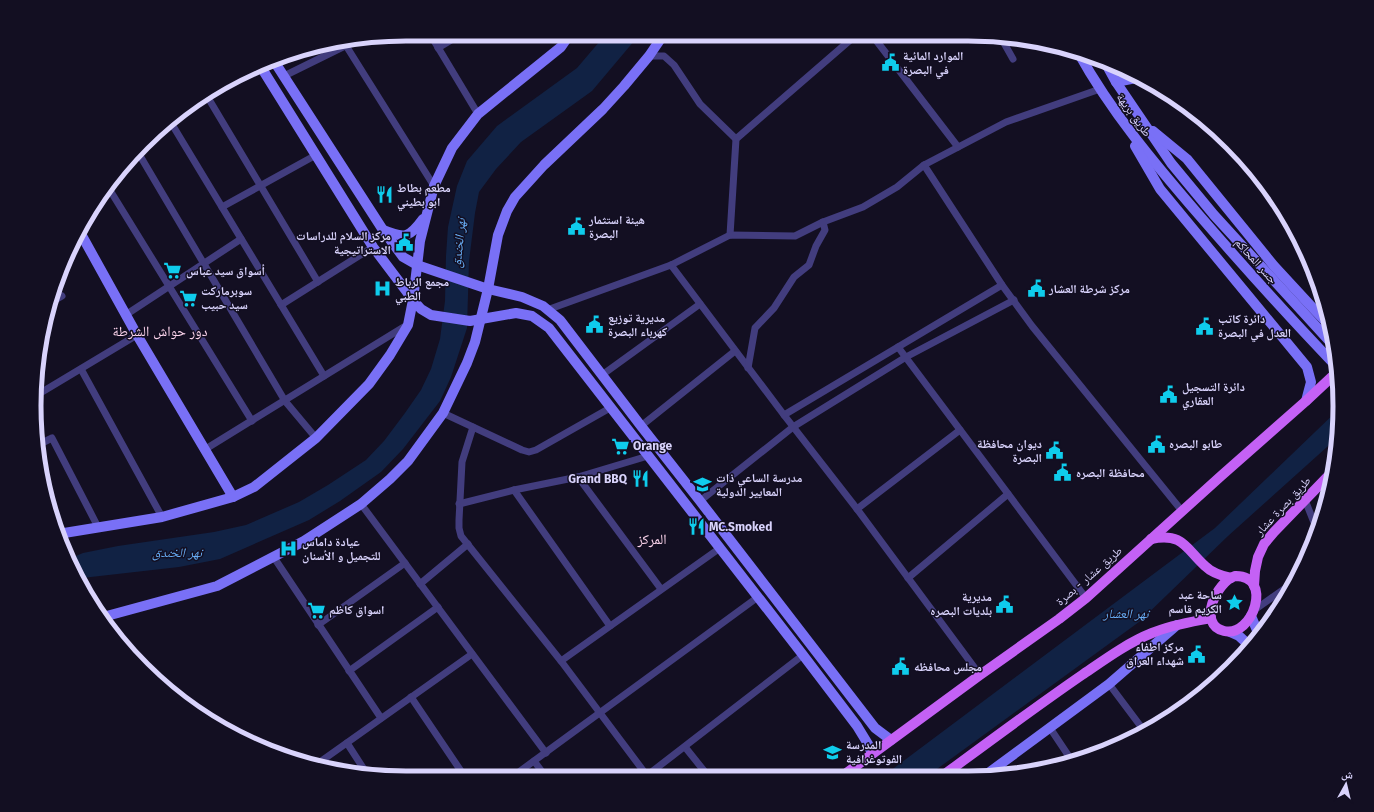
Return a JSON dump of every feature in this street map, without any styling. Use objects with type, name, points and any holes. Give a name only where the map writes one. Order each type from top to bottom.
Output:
[{"type":"main road","points":[[64,533],[162,517],[233,498],[254,487],[316,438],[369,384],[390,355],[408,325],[413,300],[420,241],[426,215],[434,186],[452,148],[478,114],[561,47],[565,41]]},
{"type":"main road","points":[[108,616],[217,586],[304,541],[360,504],[390,479],[408,461],[443,413],[467,363],[481,320],[498,235],[507,211],[515,197],[544,164],[603,109],[650,56],[660,41]]},
{"type":"main road","name":"طريق بريهة","points":[[1082,59],[1100,89],[1132,135],[1160,170]]},
{"type":"main road","points":[[277,65],[383,230],[402,256],[417,265],[488,289],[522,297],[542,306],[560,320],[870,722],[879,732],[891,740]]},
{"type":"main road","points":[[263,70],[373,247],[420,309],[431,316],[470,321],[516,313],[532,316],[548,328],[803,655],[857,726],[872,754]]},
{"type":"main road","name":"طريق بريهة","points":[[1109,70],[1170,163]]},
{"type":"main road","points":[[1116,82],[1130,79]]},
{"type":"main road","points":[[1144,124],[1186,159],[1274,266],[1322,318]]},
{"type":"main road","points":[[1132,135],[1136,149],[1160,189],[1307,367],[1311,382],[1306,401]]},
{"type":"main road","name":"جسر المحاكم","points":[[1170,163],[1214,215],[1326,338]]},
{"type":"main road","name":"جسر المحاكم","points":[[1160,170],[1242,265],[1330,360]]},
{"type":"main road","points":[[383,230],[402,236],[412,233],[426,215]]},
{"type":"main road","points":[[83,237],[127,314],[137,335],[233,498]]},
{"type":"main road","name":"طريق عشار - بصرة","points":[[849,771],[1086,598],[1332,377]]},
{"type":"main road","points":[[608,405],[617,395]]},
{"type":"main road","name":"طريق بصرة عشار","points":[[1254,586],[1256,564],[1264,544],[1326,479]]},
{"type":"main road","points":[[689,509],[700,501]]},
{"type":"main road","points":[[1151,539],[1175,539],[1188,547],[1205,566],[1220,575],[1231,578]]},
{"type":"main road","points":[[1230,632],[1243,625],[1252,613],[1257,594],[1252,582],[1240,576],[1231,578],[1224,583],[1215,595],[1211,607],[1211,618],[1218,628],[1230,632],[1246,642]]},
{"type":"main road","points":[[1252,613],[1257,629]]},
{"type":"main road","points":[[949,771],[1054,694],[1111,656],[1153,632],[1211,618]]},
{"type":"main road","points":[[993,770],[1110,684],[1177,625]]},
{"type":"street","points":[[434,41],[478,114]]},
{"type":"street","points":[[438,48],[450,41]]},
{"type":"street","points":[[730,235],[736,139],[849,41]]},
{"type":"street","points":[[877,41],[958,147]]},
{"type":"street","points":[[1004,43],[1013,58]]},
{"type":"street","points":[[348,46],[434,186]]},
{"type":"street","points":[[284,76],[341,47]]},
{"type":"street","points":[[650,56],[664,56],[674,65],[700,104],[736,139]]},
{"type":"street","points":[[547,310],[671,265],[730,235],[795,236],[823,222],[863,207],[897,187],[924,165],[1006,122],[1100,89]]},
{"type":"street","points":[[209,99],[318,282]]},
{"type":"street","points":[[173,125],[324,376]]},
{"type":"street","points":[[222,207],[316,155]]},
{"type":"street","points":[[140,156],[285,401],[316,438]]},
{"type":"street","points":[[924,165],[1002,285],[1032,326],[1182,511]]},
{"type":"street","points":[[110,192],[252,421]]},
{"type":"street","points":[[748,368],[755,328],[774,308],[794,278],[809,265],[816,246],[826,230],[823,222]]},
{"type":"street","points":[[127,314],[242,239]]},
{"type":"street","points":[[281,305],[373,247]]},
{"type":"street","points":[[671,265],[748,368],[857,508],[980,675]]},
{"type":"street","points":[[784,415],[1002,285]]},
{"type":"street","points":[[57,299],[62,296]]},
{"type":"street","points":[[700,501],[793,426],[906,357],[1014,300]]},
{"type":"street","points":[[602,375],[700,304]]},
{"type":"street","points":[[204,450],[408,325]]},
{"type":"street","points":[[42,391],[137,335]]},
{"type":"street","points":[[898,347],[1086,598]]},
{"type":"street","points":[[641,426],[735,351]]},
{"type":"street","points":[[81,369],[162,517]]},
{"type":"street","points":[[443,413],[529,452],[536,450],[608,405]]},
{"type":"street","points":[[473,427],[462,462],[459,504],[459,528],[462,536],[561,661],[643,771]]},
{"type":"street","points":[[857,508],[960,430]]},
{"type":"street","points":[[43,442],[52,438],[98,527]]},
{"type":"street","points":[[459,504],[514,490],[578,477],[648,456]]},
{"type":"street","points":[[578,477],[661,590]]},
{"type":"street","points":[[514,490],[610,626]]},
{"type":"street","points":[[908,578],[1008,494]]},
{"type":"street","points":[[1306,500],[1314,522]]},
{"type":"street","points":[[360,504],[546,753]]},
{"type":"street","points":[[420,584],[468,544]]},
{"type":"street","points":[[561,661],[720,548]]},
{"type":"street","points":[[273,556],[381,718]]},
{"type":"street","points":[[318,625],[405,563]]},
{"type":"street","points":[[1252,613],[1282,591]]},
{"type":"street","points":[[520,771],[758,597]]},
{"type":"street","points":[[349,670],[438,607]]},
{"type":"street","points":[[321,761],[472,654]]},
{"type":"street","points":[[655,771],[803,655]]},
{"type":"street","points":[[1110,684],[1141,727]]},
{"type":"street","points":[[411,697],[461,771]]},
{"type":"street","points":[[1050,728],[1069,757]]},
{"type":"street","points":[[347,743],[363,768]]},
{"type":"street","points":[[685,747],[704,771]]},
{"type":"street","points":[[534,761],[542,771]]},
{"type":"water","name":"نهر الخندق","points":[[600,41],[634,41],[592,91],[521,142],[496,169],[479,192],[469,261],[467,328],[451,377],[440,401],[403,449],[381,472],[340,501],[309,520],[220,559],[179,567],[85,578],[74,557],[83,553],[118,546],[214,532],[246,525],[299,502],[366,460],[384,441],[405,413],[421,390],[431,369],[440,339],[445,301],[448,227],[457,186],[467,161],[497,126],[577,68]]},
{"type":"water","name":"نهر العشار","points":[[1333,415],[1331,444],[1228,536],[1139,622],[934,771],[890,771],[1215,528]]},
{"type":"place","name":"الموارد المائية في البصرة","points":[[890,63]]},
{"type":"place","name":"مطعم بطاط ابو بطيني","points":[[384,195]]},
{"type":"place","name":"هيئة استثمار البصرة","points":[[576,227]]},
{"type":"place","name":"مركز السلام للدراسات الاستراتيجية","points":[[404,243]]},
{"type":"place","name":"أسواق سيد عباس","points":[[173,271]]},
{"type":"place","name":"مجمع الرباط الطبي","points":[[382,289]]},
{"type":"place","name":"مركز شرطة العشار","points":[[1036,289]]},
{"type":"place","name":"سوبرماركت سيد حبيب","points":[[188,298]]},
{"type":"place","name":"مديرية توزيع كهرباء البصرة","points":[[595,325]]},
{"type":"place","name":"دائرة كاتب العدل في البصرة","points":[[1205,326]]},
{"type":"place","name":"دائرة التسجيل العقاري","points":[[1169,394]]},
{"type":"place","name":"طابو البصره","points":[[1156,444]]},
{"type":"place","name":"Orange","points":[[620,446]]},
{"type":"place","name":"ديوان محافظة البصرة","points":[[1055,451]]},
{"type":"place","name":"محافظة البصره","points":[[1063,473]]},
{"type":"place","name":"Grand BBQ","points":[[640,479]]},
{"type":"place","name":"مدرسة الساعي ذات المعايير الدولية","points":[[703,485]]},
{"type":"place","name":"MC.Smoked","points":[[696,527]]},
{"type":"place","name":"عيادة داماس للتجميل و الأسنان","points":[[289,549]]},
{"type":"place","name":"ساحة عبد الكريم قاسم","points":[[1235,602]]},
{"type":"place","name":"مديرية بلديات البصره","points":[[1005,604]]},
{"type":"place","name":"اسواق كاظم","points":[[316,610]]},
{"type":"place","name":"مركز اطفاء شهداء العراق","points":[[1197,654]]},
{"type":"place","name":"مجلس محافظه","points":[[901,667]]},
{"type":"place","name":"المدرسة الفوتوغرافية","points":[[833,752]]},
{"type":"district","name":"دور حواش الشرطة","points":[[160,331]]},
{"type":"district","name":"المركز","points":[[652,539]]}]
